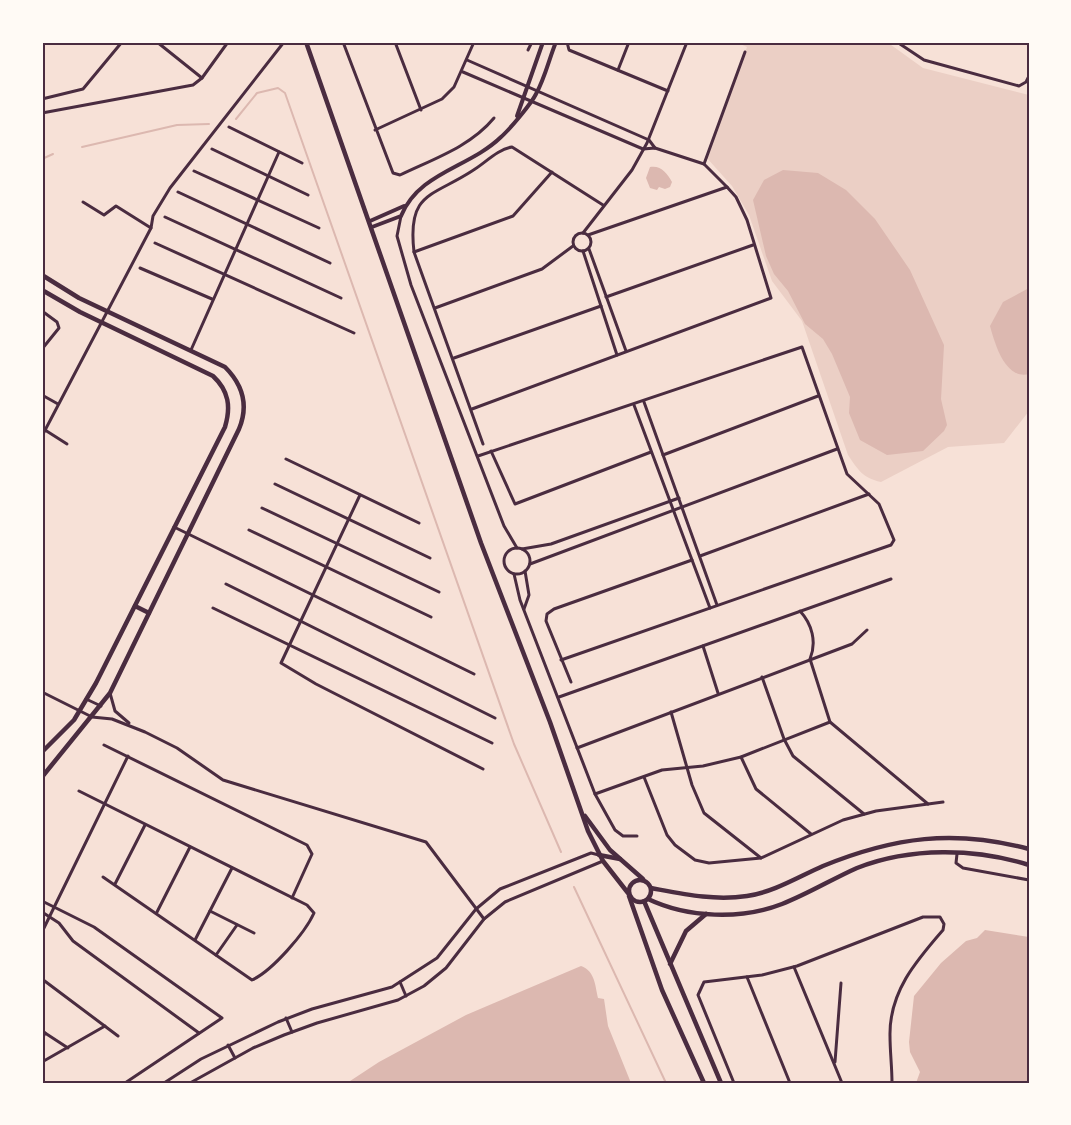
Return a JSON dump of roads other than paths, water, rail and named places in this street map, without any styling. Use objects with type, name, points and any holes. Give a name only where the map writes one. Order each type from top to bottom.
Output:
[{"type":"main road","points":[[306,42],[481,543],[600,855],[629,895],[635,901],[646,900],[691,913],[752,911],[780,905],[858,868],[889,859],[957,852],[998,857],[1029,865]]},
{"type":"main road","points":[[42,275],[79,298],[225,367],[237,381],[245,410],[235,437],[110,693],[102,707],[42,777]]},
{"type":"main road","points":[[42,290],[80,312],[213,376],[222,387],[228,400],[227,419],[135,606],[86,699],[80,710],[42,752]]},
{"type":"main road","points":[[135,606],[149,613]]},
{"type":"main road","points":[[584,814],[620,859],[651,888],[696,897],[749,896],[872,848],[932,837],[1005,843],[1029,849]]},
{"type":"main road","points":[[600,855],[620,859]]},
{"type":"main road","points":[[643,879],[632,882],[629,895],[662,990],[704,1083]]},
{"type":"main road","points":[[651,888],[646,900],[670,964],[721,1083]]},
{"type":"main road","points":[[657,904],[655,896],[659,889]]},
{"type":"main road","points":[[670,964],[686,932],[706,914]]},
{"type":"main road","points":[[637,919],[652,916]]},
{"type":"street","points":[[42,99],[83,89],[122,42]]},
{"type":"street","points":[[157,42],[202,78]]},
{"type":"street","points":[[42,113],[189,87],[202,78],[228,42]]},
{"type":"street","points":[[42,436],[150,228],[153,216],[170,188],[284,42]]},
{"type":"street","points":[[343,42],[390,171],[400,175],[468,141],[494,118]]},
{"type":"street","points":[[396,42],[421,110]]},
{"type":"street","points":[[375,130],[442,99],[454,87],[463,72],[474,42]]},
{"type":"street","points":[[528,50],[532,42]]},
{"type":"street","points":[[516,117],[543,42]]},
{"type":"street","points":[[517,548],[510,540],[426,325],[397,236],[400,216],[405,206],[426,182],[471,158],[501,137],[516,117],[532,102],[556,42]]},
{"type":"street","points":[[567,42],[569,50],[668,91]]},
{"type":"street","points":[[618,70],[629,42]]},
{"type":"street","points":[[583,233],[603,205],[619,189],[648,140],[687,42]]},
{"type":"street","points":[[900,44],[920,59],[1019,86],[1026,82],[1029,76]]},
{"type":"street","points":[[704,164],[746,52]]},
{"type":"street","points":[[467,60],[648,140],[655,148]]},
{"type":"street","points":[[463,72],[643,149],[655,148],[704,164],[736,197],[747,220],[772,296],[768,301],[471,409]]},
{"type":"street","points":[[229,127],[302,163]]},
{"type":"street","points":[[483,444],[414,252],[414,221],[423,200],[433,191],[464,177],[506,148],[520,150],[603,205]]},
{"type":"street","points":[[212,150],[308,195]]},
{"type":"street","points":[[191,350],[279,152]]},
{"type":"street","points":[[194,171],[319,228]]},
{"type":"street","points":[[414,252],[513,216],[552,172]]},
{"type":"street","points":[[435,308],[542,269],[573,246],[575,235],[583,233],[588,235],[727,187]]},
{"type":"street","points":[[178,192],[330,263]]},
{"type":"street","points":[[83,202],[104,215],[116,206],[150,228]]},
{"type":"street","points":[[371,224],[405,206]]},
{"type":"street","points":[[371,224],[400,216]]},
{"type":"street","points":[[165,217],[340,298]]},
{"type":"street","points":[[588,235],[591,243],[589,249],[626,351]]},
{"type":"street","points":[[155,243],[354,333]]},
{"type":"street","points":[[606,297],[753,244]]},
{"type":"street","points":[[573,246],[583,252],[617,355]]},
{"type":"street","points":[[583,252],[589,249]]},
{"type":"street","points":[[140,268],[212,299]]},
{"type":"street","points":[[454,358],[601,306]]},
{"type":"street","points":[[42,311],[58,324],[58,331],[42,349]]},
{"type":"street","points":[[478,456],[802,347],[837,449],[848,474],[879,504],[894,540],[893,544],[561,660]]},
{"type":"street","points":[[42,395],[58,404]]},
{"type":"street","points":[[663,455],[818,396]]},
{"type":"street","points":[[644,402],[717,605]]},
{"type":"street","points":[[634,405],[710,608]]},
{"type":"street","points":[[45,430],[67,444]]},
{"type":"street","points":[[514,574],[525,571],[530,564],[837,449]]},
{"type":"street","points":[[491,452],[514,503],[651,452]]},
{"type":"street","points":[[286,459],[419,523]]},
{"type":"street","points":[[275,484],[430,558]]},
{"type":"street","points":[[700,556],[868,494]]},
{"type":"street","points":[[360,495],[289,645],[282,661],[283,666],[483,769]]},
{"type":"street","points":[[509,550],[552,544],[679,498]]},
{"type":"street","points":[[262,508],[440,592]]},
{"type":"street","points":[[174,527],[474,674]]},
{"type":"street","points":[[249,530],[431,617]]},
{"type":"street","points":[[510,540],[504,562],[508,570],[514,574],[524,609],[595,794],[615,830],[623,836],[637,836]]},
{"type":"street","points":[[522,549],[529,555],[530,564]]},
{"type":"street","points":[[571,682],[546,621],[549,613],[692,560]]},
{"type":"street","points":[[524,609],[529,595],[525,571]]},
{"type":"street","points":[[559,697],[891,579]]},
{"type":"street","points":[[226,584],[495,718]]},
{"type":"street","points":[[213,608],[492,743]]},
{"type":"street","points":[[800,611],[806,617],[812,634],[813,651],[810,659],[830,722],[928,804]]},
{"type":"street","points":[[577,748],[852,644],[867,630]]},
{"type":"street","points":[[703,646],[718,694]]},
{"type":"street","points":[[762,677],[784,740],[800,763],[864,814]]},
{"type":"street","points":[[42,692],[92,717],[106,718],[133,726],[177,748],[223,780],[426,842],[484,919]]},
{"type":"street","points":[[110,693],[115,711],[133,726]]},
{"type":"street","points":[[86,699],[102,707]]},
{"type":"street","points":[[671,712],[704,813],[761,858]]},
{"type":"street","points":[[595,794],[644,777],[687,766],[703,766],[741,757],[830,722]]},
{"type":"street","points":[[104,745],[307,845],[312,854],[292,897]]},
{"type":"street","points":[[42,932],[128,756]]},
{"type":"street","points":[[741,757],[756,789],[811,834]]},
{"type":"street","points":[[644,777],[667,835],[684,855],[709,863],[761,858],[843,820],[864,814],[943,802]]},
{"type":"street","points":[[79,791],[292,897],[314,911],[311,918],[271,967],[252,980],[157,912],[103,877]]},
{"type":"street","points":[[115,884],[145,825]]},
{"type":"street","points":[[157,912],[190,847]]},
{"type":"street","points":[[957,852],[956,863],[963,868],[1029,880]]},
{"type":"street","points":[[164,1083],[228,1045],[286,1018],[400,982],[437,958],[476,909],[500,889],[591,853],[600,855]]},
{"type":"street","points":[[190,1083],[235,1058],[292,1032],[372,1009],[406,996],[424,986],[446,968],[484,919],[505,902],[524,892],[603,861]]},
{"type":"street","points":[[195,939],[232,868]]},
{"type":"street","points":[[42,900],[94,927],[222,1017],[125,1083]]},
{"type":"street","points":[[210,911],[254,933]]},
{"type":"street","points":[[42,912],[50,916],[73,941],[200,1033]]},
{"type":"street","points":[[734,1083],[698,994],[704,982],[747,977],[794,967],[923,917],[940,917],[943,920],[943,930],[914,963],[897,994],[890,1035],[892,1083]]},
{"type":"street","points":[[216,955],[237,925]]},
{"type":"street","points":[[794,967],[842,1083]]},
{"type":"street","points":[[747,977],[790,1083]]},
{"type":"street","points":[[42,979],[118,1036]]},
{"type":"street","points":[[400,982],[406,996]]},
{"type":"street","points":[[834,1064],[841,983]]},
{"type":"street","points":[[286,1018],[292,1032]]},
{"type":"street","points":[[42,1062],[105,1026]]},
{"type":"street","points":[[42,1040],[44,1032],[68,1048]]},
{"type":"street","points":[[228,1045],[235,1058]]},
{"type":"waterway","points":[[236,119],[257,93],[278,88],[285,93],[514,744],[561,852]]},
{"type":"waterway","points":[[82,147],[177,125],[209,124]]},
{"type":"waterway","points":[[42,159],[53,154]]},
{"type":"waterway","points":[[574,887],[666,1083]]}]
